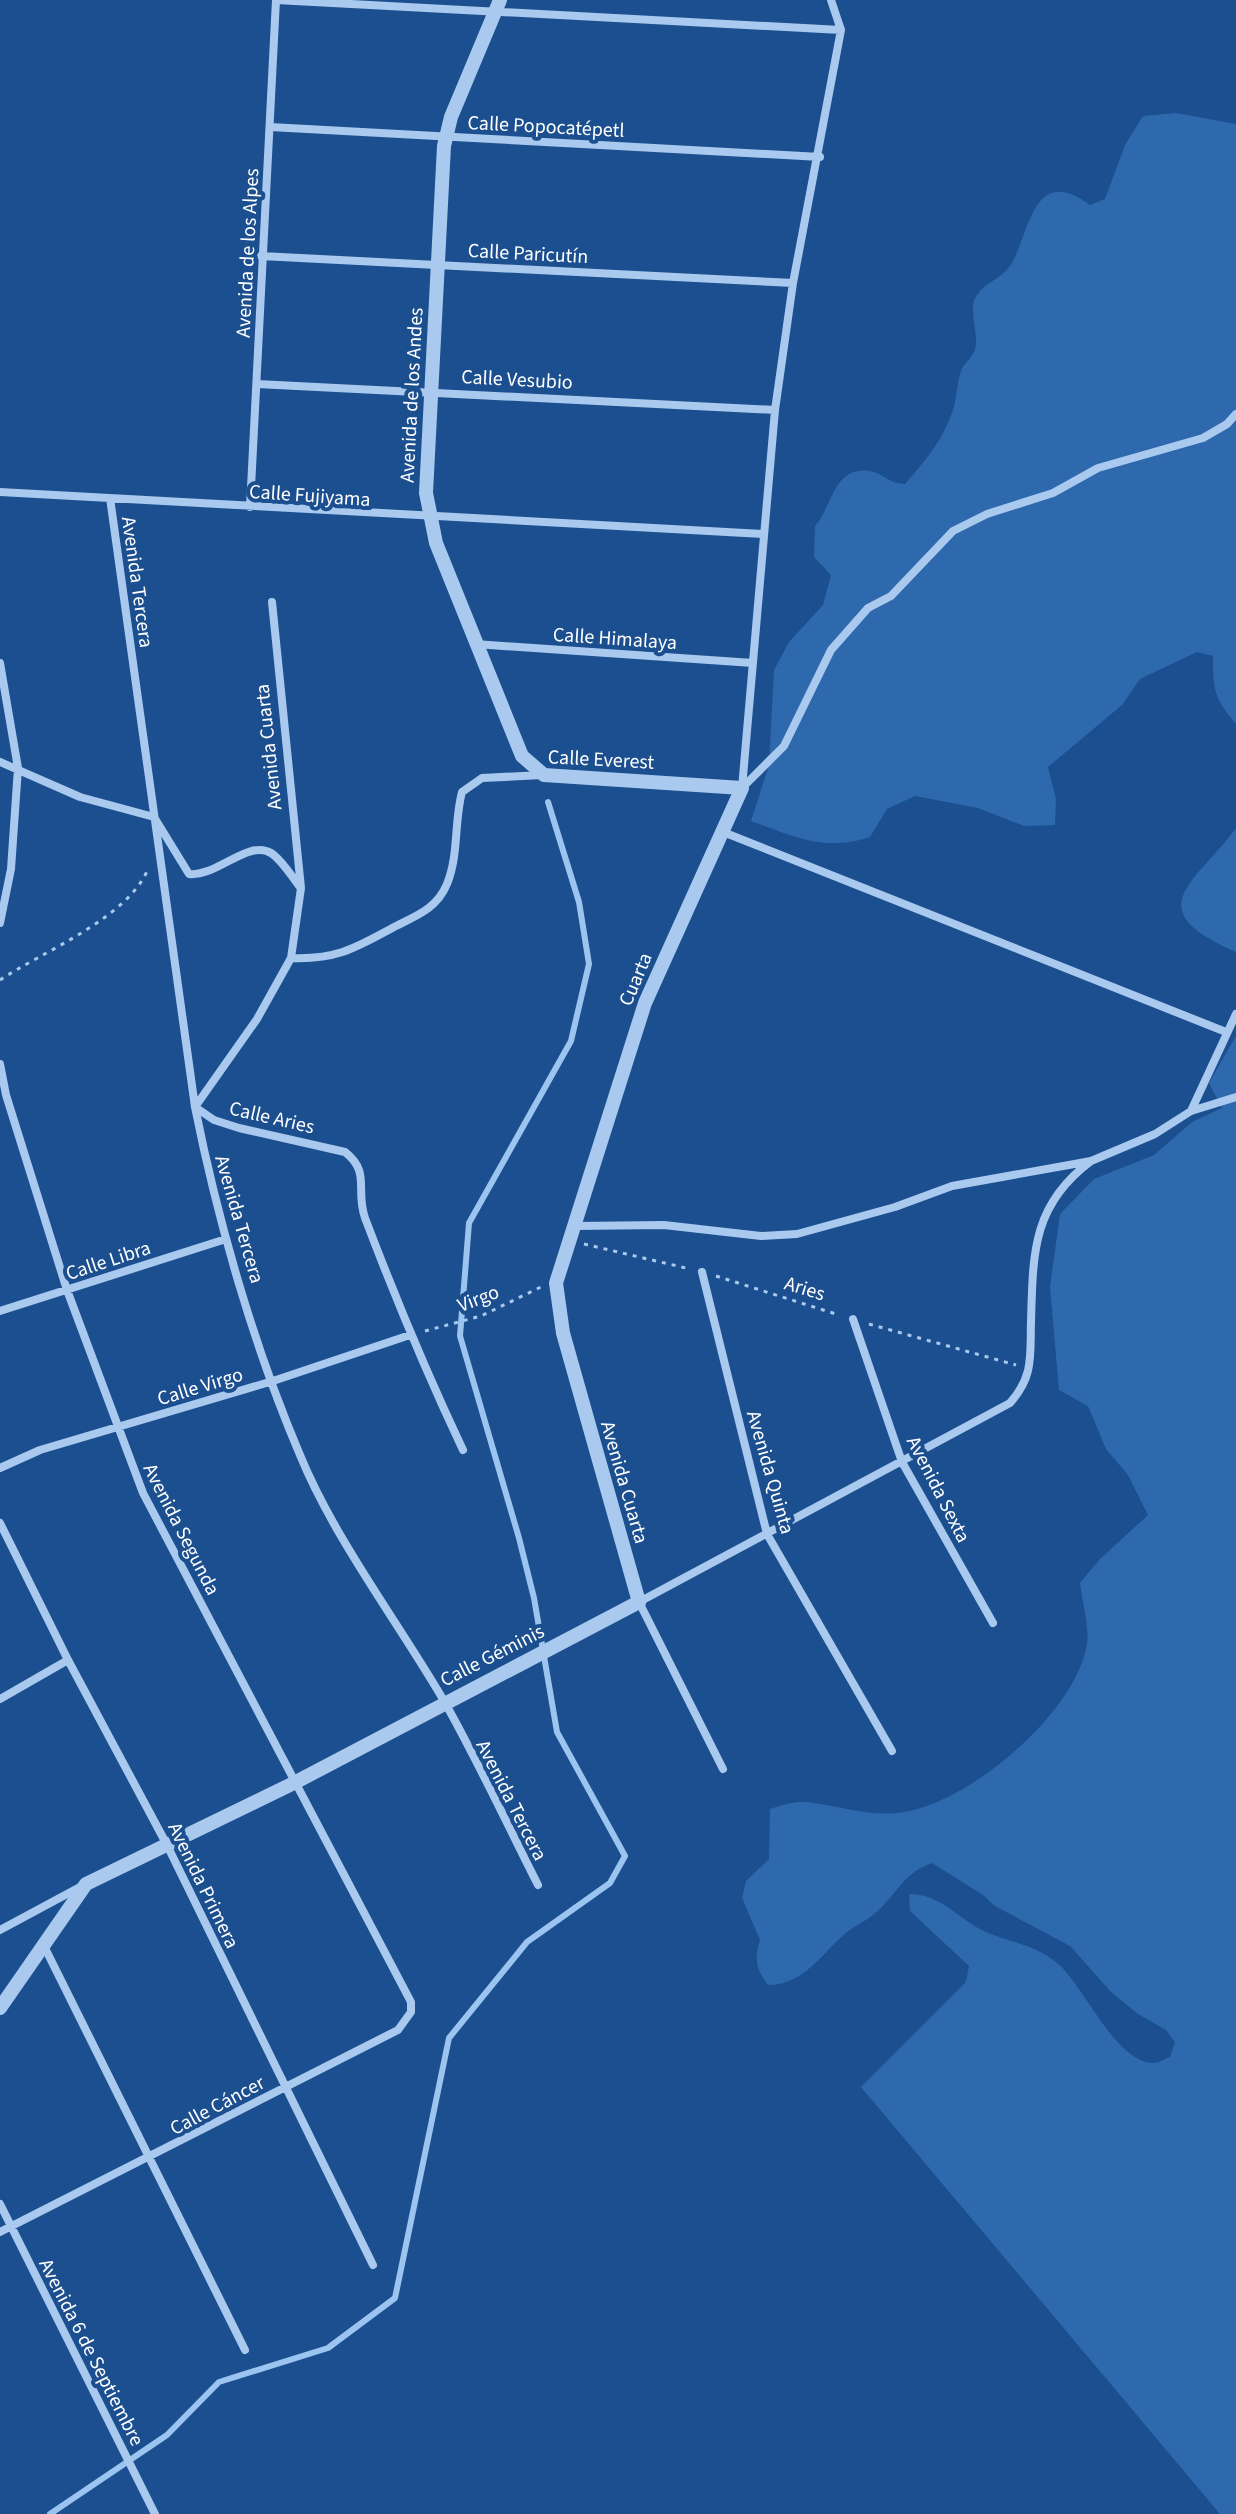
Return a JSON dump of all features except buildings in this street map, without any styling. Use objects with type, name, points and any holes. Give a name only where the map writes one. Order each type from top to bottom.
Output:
[{"type":"street","points":[[276,0],[498,6],[841,30]]},
{"type":"street","name":"Avenida de los Alpes","points":[[250,507],[276,0]]},
{"type":"street","points":[[742,788],[775,410],[793,283],[820,157],[841,30],[831,0]]},
{"type":"street","name":"Avenida de los Andes","points":[[498,6],[445,137],[426,493],[428,518],[475,644],[522,756],[544,775]]},
{"type":"street","name":"Calle Popocatépetl","points":[[270,127],[820,157]]},
{"type":"street","name":"Calle Paricutín","points":[[261,256],[793,283]]},
{"type":"street","name":"Calle Vesubio","points":[[257,384],[775,410]]},
{"type":"street","points":[[742,788],[784,746],[831,650],[868,608],[891,596],[953,531],[987,514],[1053,493],[1098,468],[1203,438],[1227,424],[1236,414]]},
{"type":"street","name":"Calle Fujiyama","points":[[0,492],[428,518],[763,534]]},
{"type":"street","name":"Avenida Tercera","points":[[110,498],[195,1107],[212,1192],[226,1239],[300,1457],[384,1606],[445,1702],[538,1885]]},
{"type":"street","name":"Avenida Cuarta","points":[[272,602],[301,888],[291,958]]},
{"type":"street","name":"Calle Himalaya","points":[[475,644],[753,663]]},
{"type":"street","points":[[0,663],[18,768],[11,869],[0,923]]},
{"type":"street","points":[[0,762],[80,797],[154,817],[189,874],[202,875],[239,855],[260,850],[272,853],[301,888]]},
{"type":"street","name":"Calle Everest","points":[[291,958],[319,960],[372,943],[435,905],[448,883],[462,792],[482,778],[544,775],[742,788]]},
{"type":"street","name":"Cuarta","points":[[582,1191],[645,1003],[742,788]]},
{"type":"street","points":[[723,832],[1226,1032]]},
{"type":"street","points":[[195,1107],[257,1019],[291,958]]},
{"type":"street","points":[[1191,1111],[1236,1014]]},
{"type":"street","name":"Avenida Segunda","points":[[0,1064],[6,1095],[67,1290],[143,1493],[401,1981]]},
{"type":"street","points":[[570,1234],[664,1225],[761,1236],[797,1234],[895,1207],[952,1186],[1091,1161],[1155,1134],[1191,1111],[1236,1097]]},
{"type":"street","name":"Calle Aries","points":[[195,1107],[214,1120],[239,1128],[345,1152],[358,1163],[361,1172],[359,1202],[410,1335]]},
{"type":"street","points":[[1031,1369],[1032,1300],[1038,1235],[1050,1201],[1065,1180],[1091,1161]]},
{"type":"street","name":"Avenida Cuarta","points":[[582,1191],[556,1283],[563,1333],[639,1602],[723,1769]]},
{"type":"street","name":"Calle Libra","points":[[0,1311],[226,1239]]},
{"type":"street","name":"Avenida Quinta","points":[[702,1272],[767,1534],[892,1751]]},
{"type":"street","name":"Avenida Sexta","points":[[853,1319],[902,1462],[993,1623]]},
{"type":"street","points":[[410,1335],[463,1450]]},
{"type":"street","name":"Calle Virgo","points":[[0,1468],[40,1450],[273,1381],[410,1335]]},
{"type":"street","name":"Calle Géminis","points":[[0,2008],[86,1884],[294,1783],[902,1462],[1010,1403],[1022,1389],[1031,1369]]},
{"type":"street","name":"Avenida Primera","points":[[0,1523],[68,1660],[167,1845],[373,2265]]},
{"type":"street","points":[[0,1699],[68,1660]]},
{"type":"street","points":[[0,1930],[86,1884]]},
{"type":"street","points":[[43,1945],[147,2159],[245,2350]]},
{"type":"street","name":"Calle Cáncer","points":[[0,2232],[398,2030],[411,2012],[411,2002],[401,1981]]},
{"type":"street","name":"Avenida 6 de Septiembre","points":[[0,2204],[155,2514]]},
{"type":"path","points":[[0,980],[28,961],[78,938],[128,895],[149,864]]},
{"type":"path","name":"Aries","points":[[570,1234],[1031,1369]]},
{"type":"path","name":"Virgo","points":[[410,1335],[481,1316],[532,1289],[556,1283]]},
{"type":"shaded area","points":[[1176,113],[1236,124],[1236,724],[1216,693],[1213,656],[1197,652],[1140,679],[1122,705],[1048,767],[1056,799],[1055,825],[1024,826],[978,808],[915,796],[887,809],[870,837],[853,841],[810,841],[751,821],[769,765],[774,670],[789,642],[823,605],[831,575],[814,557],[815,526],[835,489],[848,475],[858,471],[875,472],[905,484],[936,445],[952,412],[961,371],[975,350],[974,301],[981,290],[1009,267],[1035,209],[1044,198],[1055,192],[1070,194],[1090,205],[1105,199],[1125,145],[1143,116]]},
{"type":"shaded area","points":[[1236,828],[1236,952],[1206,937],[1188,922],[1182,908],[1184,894],[1192,880]]},
{"type":"shaded area","points":[[1236,1036],[1236,2514],[1220,2514],[861,2087],[966,1982],[969,1966],[910,1911],[909,1894],[930,1898],[984,1931],[1049,1957],[1067,1974],[1113,2037],[1139,2059],[1153,2063],[1170,2057],[1175,2042],[1166,2030],[1138,2014],[1112,1993],[1070,1946],[995,1906],[932,1863],[906,1879],[881,1908],[847,1932],[811,1967],[781,1984],[768,1985],[761,1974],[757,1964],[760,1940],[742,1898],[746,1881],[769,1859],[770,1809],[806,1802],[884,1814],[923,1807],[952,1795],[982,1777],[1038,1729],[1077,1675],[1087,1642],[1080,1583],[1100,1559],[1148,1515],[1128,1475],[1106,1449],[1088,1406],[1059,1390],[1050,1287],[1060,1214],[1094,1179],[1154,1155],[1192,1122],[1222,1108],[1209,1083]]},
{"type":"waterway","points":[[50,2514],[167,2435],[219,2382],[328,2348],[395,2298],[449,2038],[527,1942],[610,1883],[625,1856],[557,1732],[534,1598],[460,1336],[469,1223],[571,1041],[589,964],[579,902],[548,802]]}]
